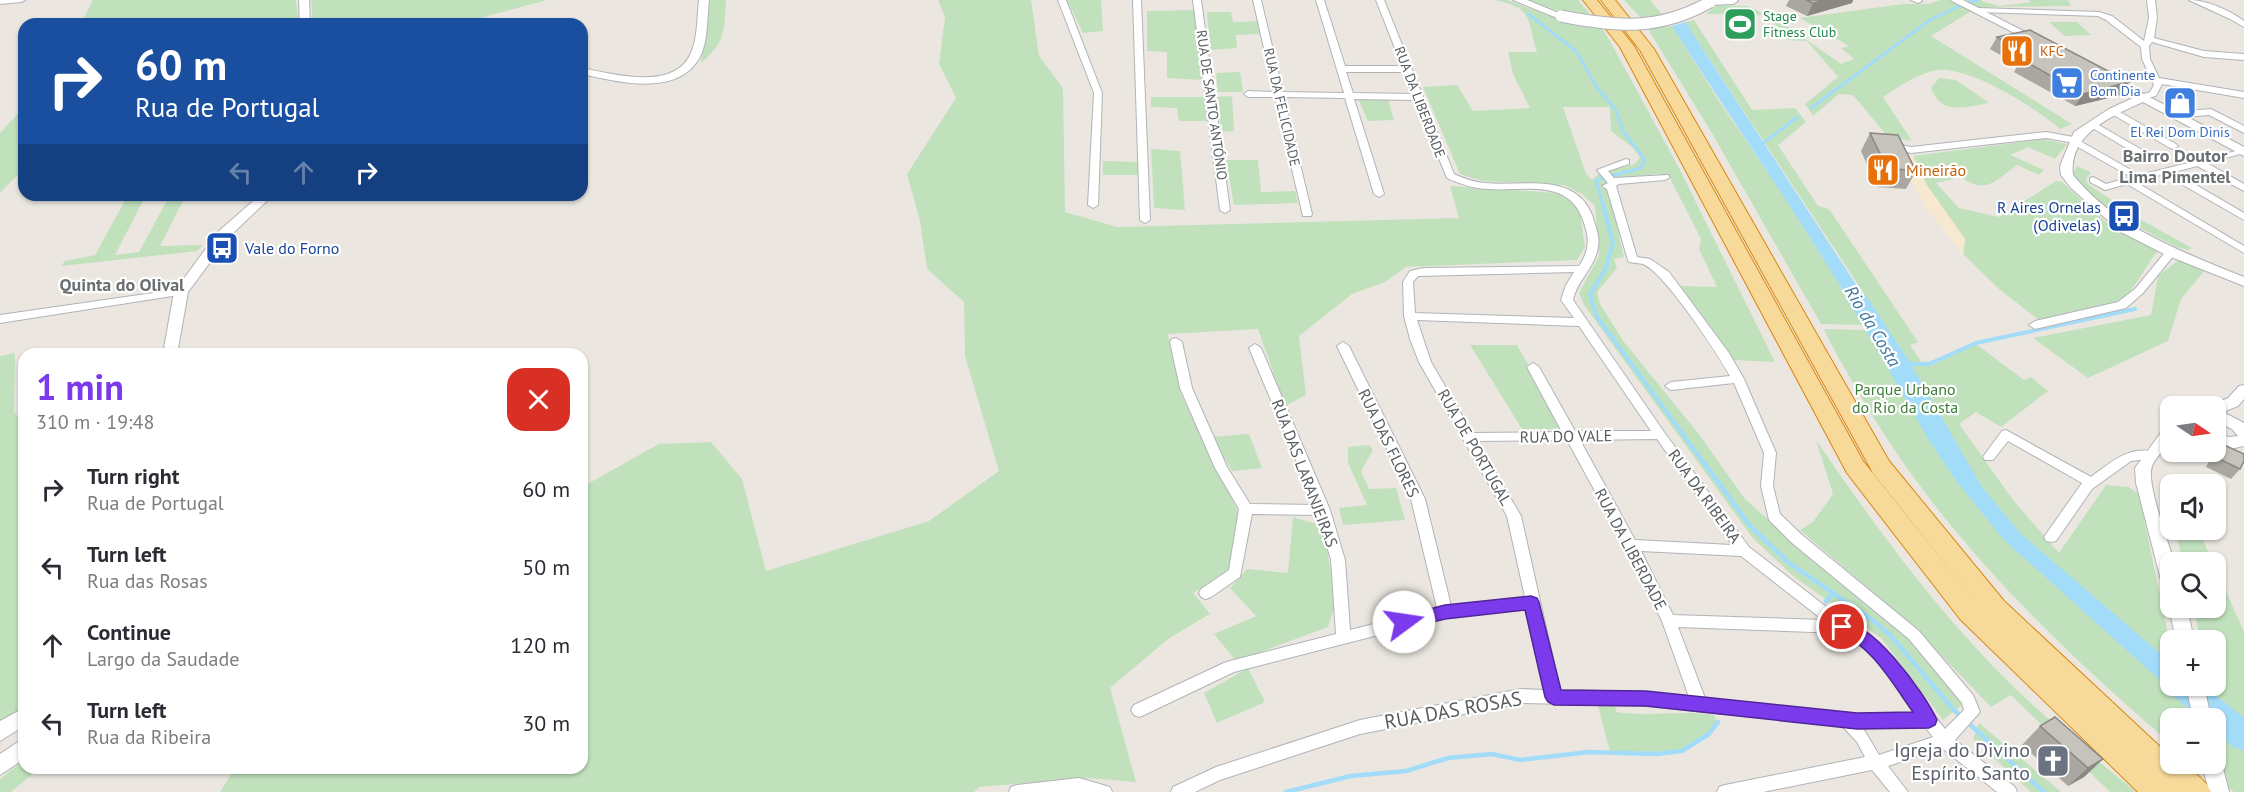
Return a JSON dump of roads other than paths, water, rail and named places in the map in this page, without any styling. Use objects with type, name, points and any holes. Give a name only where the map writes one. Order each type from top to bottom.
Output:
[{"type":"highway","points":[[1590,0],[1627,46],[1855,467],[1969,612],[2132,770],[2159,792]]},
{"type":"highway","points":[[1608,0],[1647,49],[1881,467],[1995,608],[2151,758],[2197,792]]},
{"type":"street","points":[[0,2],[21,0]]},
{"type":"street","points":[[304,0],[305,18]]},
{"type":"street","points":[[588,72],[634,82],[653,80],[675,73],[690,63],[696,54],[704,0]]},
{"type":"street","points":[[1062,0],[1098,93],[1093,205]]},
{"type":"street","points":[[1137,0],[1145,220]]},
{"type":"street","name":"RUA DE SANTO ANTÓNIO","points":[[1197,0],[1226,210]]},
{"type":"street","name":"RUA DA FELICIDADE","points":[[1257,0],[1307,214]]},
{"type":"street","points":[[1320,0],[1379,194]]},
{"type":"street","name":"RUA DA LIBERDADE","points":[[1380,0],[1446,170],[1454,178],[1475,185],[1557,189],[1575,195],[1588,209],[1593,246],[1581,269]]},
{"type":"street","points":[[1518,0],[1561,16],[1606,24],[1648,25],[1682,19],[1711,1],[1745,0]]},
{"type":"street","points":[[1728,0],[1733,1]]},
{"type":"street","points":[[1955,0],[1978,9],[2050,47]]},
{"type":"street","points":[[2151,0],[2153,18],[2146,58],[2156,80],[2157,90],[2113,111],[2078,134],[2066,166],[2067,175],[2117,223],[2171,252],[2242,278]]},
{"type":"street","points":[[2193,0],[2226,14],[2244,25]]},
{"type":"street","points":[[2214,0],[2226,14]]},
{"type":"street","points":[[1978,9],[2099,14],[2148,42],[2220,56],[2244,57]]},
{"type":"street","points":[[2220,56],[2233,62]]},
{"type":"street","points":[[1341,69],[1407,69]]},
{"type":"street","points":[[2095,71],[2243,151]]},
{"type":"street","points":[[2156,80],[2244,95]]},
{"type":"street","points":[[2215,90],[2244,104]]},
{"type":"street","points":[[1248,94],[1419,97]]},
{"type":"street","points":[[2113,111],[2173,146]]},
{"type":"street","points":[[2176,115],[2211,112],[2244,130]]},
{"type":"street","points":[[2092,124],[2146,156]]},
{"type":"street","points":[[1892,146],[1911,150],[2046,135],[2075,141],[2139,178]]},
{"type":"street","points":[[2093,180],[2105,187],[2243,151]]},
{"type":"street","points":[[1626,162],[1603,169],[1633,260],[1646,261],[1665,274],[1725,356],[1738,379],[1770,453],[1767,486],[1774,516],[1797,539],[1914,635],[1968,700],[1972,712],[1960,728],[1945,740],[1875,762],[1762,788],[1725,792]]},
{"type":"street","points":[[2199,163],[2244,188]]},
{"type":"street","points":[[2165,171],[2244,218]]},
{"type":"street","points":[[1609,182],[1665,177]]},
{"type":"street","points":[[2128,181],[2244,250]]},
{"type":"street","points":[[171,348],[180,292],[224,234],[260,201]]},
{"type":"street","points":[[2035,325],[2122,305],[2139,291],[2171,252]]},
{"type":"street","name":"RUA DE PORTUGAL","points":[[1554,697],[1531,602],[1514,516],[1471,437],[1425,362],[1410,316],[1408,282],[1414,273],[1490,269],[1581,269]]},
{"type":"street","name":"RUA DA RIBEIRA","points":[[1581,269],[1568,288],[1567,300],[1744,551],[1842,627],[1852,630],[1878,651],[1945,740],[2009,792]]},
{"type":"street","points":[[0,319],[180,292]]},
{"type":"street","points":[[1410,316],[1582,322]]},
{"type":"street","points":[[1176,342],[1186,388],[1221,468],[1246,509],[1235,573],[1206,593]]},
{"type":"street","name":"RUA DAS FLORES","points":[[1343,346],[1418,499],[1445,612]]},
{"type":"street","name":"RUA DAS LARANJEIRAS","points":[[1256,348],[1323,510],[1338,560],[1343,637]]},
{"type":"street","name":"RUA DA LIBERDADE","points":[[1533,368],[1631,545],[1669,621],[1699,704]]},
{"type":"street","points":[[1671,386],[1738,379]]},
{"type":"street","points":[[2239,396],[2241,437]]},
{"type":"street","points":[[2226,424],[2241,437]]},
{"type":"street","points":[[1989,457],[2006,434],[2092,483]]},
{"type":"street","name":"RUA DO VALE","points":[[1471,437],[1660,435]]},
{"type":"street","points":[[2226,439],[2241,437]]},
{"type":"street","points":[[2051,537],[2092,483],[2128,457],[2160,444]]},
{"type":"street","points":[[2160,447],[2143,468],[2144,483],[2162,552]]},
{"type":"street","points":[[1246,509],[1323,510]]},
{"type":"street","points":[[1631,545],[1744,551]]},
{"type":"street","points":[[1139,710],[1231,666],[1445,612],[1531,602]]},
{"type":"street","points":[[1669,621],[1842,627]]},
{"type":"street","name":"RUA DAS ROSAS","points":[[1179,792],[1216,774],[1360,727],[1521,696],[1646,699],[1846,720],[1929,720]]},
{"type":"street","points":[[0,732],[18,720]]},
{"type":"street","points":[[1846,720],[1862,737],[1875,762],[1900,792]]},
{"type":"street","points":[[0,766],[18,752]]},
{"type":"street","points":[[2214,774],[2218,792]]},
{"type":"street","points":[[1017,792],[1079,785],[1104,792]]},
{"type":"water","points":[[1686,22],[1883,326],[1863,325],[1793,211],[1672,26]]},
{"type":"water","points":[[1866,330],[1887,331],[1903,352],[1880,355]]},
{"type":"water","points":[[1906,356],[1982,487],[2020,533],[2160,653],[2160,680],[2003,539],[1957,482],[1928,439],[1883,360]]},
{"type":"water","points":[[2215,697],[2244,720],[2244,752],[2226,737],[2226,708],[2218,708]]},
{"type":"waterway","points":[[1970,2],[1978,0]]},
{"type":"waterway","points":[[1811,108],[1930,20],[1959,6]]},
{"type":"waterway","points":[[1528,14],[1576,51],[1598,89],[1616,110],[1623,131],[1645,160],[1641,168],[1596,180],[1603,206]]},
{"type":"waterway","points":[[1762,144],[1797,117]]},
{"type":"waterway","points":[[1603,205],[1613,243],[1606,268],[1590,295],[1597,317],[1706,466]]},
{"type":"waterway","name":"Rio da Costa","points":[[1857,299],[1899,364],[1910,387]]},
{"type":"waterway","points":[[1907,364],[1929,364],[1976,343],[2135,309]]},
{"type":"waterway","points":[[1705,464],[1750,526],[1789,563],[1833,593]]},
{"type":"waterway","points":[[1826,601],[1833,593]]},
{"type":"waterway","points":[[1833,593],[1891,636],[1953,709],[2044,792]]},
{"type":"waterway","name":"Rio da Costa","points":[[2195,696],[2244,737]]},
{"type":"waterway","points":[[1286,792],[1351,776],[1406,771],[1448,758],[1492,754],[1520,760],[1589,752],[1656,754],[1682,751],[1709,734],[1718,722]]},
{"type":"place","name":"Stage Fitness Club","points":[[1740,24]]},
{"type":"place","name":"KFC","points":[[2017,51]]},
{"type":"place","name":"Continente Bom Dia","points":[[2067,83]]},
{"type":"place","name":"El Rei Dom Dinis","points":[[2180,103]]},
{"type":"place","name":"Mineirão","points":[[1883,170]]},
{"type":"place","name":"R Aires Ornelas (Odivelas)","points":[[2124,216]]},
{"type":"place","name":"Vale do Forno","points":[[222,248]]},
{"type":"place","name":"Igreja do Divino Espírito Santo","points":[[2053,761]]},
{"type":"district","name":"Bairro Doutor Lima Pimentel","points":[[2175,165]]},
{"type":"district","name":"Quinta do Olival","points":[[122,284]]},
{"type":"park label","name":"Parque Urbano do Rio da Costa","points":[[1905,398]]}]
